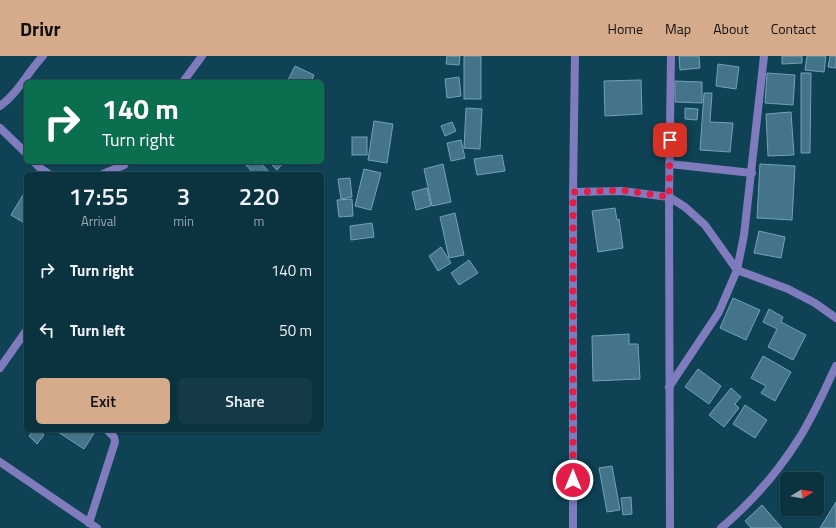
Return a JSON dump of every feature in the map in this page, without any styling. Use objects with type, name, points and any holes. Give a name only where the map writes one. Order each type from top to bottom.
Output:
[{"type":"street","points":[[24,80],[36,63],[43,56]]},
{"type":"street","points":[[573,528],[573,192],[575,56]]},
{"type":"street","points":[[670,528],[669,197],[671,56]]},
{"type":"street","points":[[669,387],[719,312],[737,270],[744,235],[752,173],[764,56]]},
{"type":"street","points":[[184,80],[199,57]]},
{"type":"street","points":[[0,106],[14,95],[24,80]]},
{"type":"street","points":[[0,128],[24,151]]},
{"type":"street","points":[[36,164],[46,172]]},
{"type":"street","points":[[107,172],[125,164]]},
{"type":"street","points":[[670,164],[752,173]]},
{"type":"street","points":[[573,192],[622,190],[669,197],[685,207],[705,224],[737,270],[788,289],[836,318]]},
{"type":"street","points":[[0,368],[24,334]]},
{"type":"street","points":[[721,528],[752,498],[778,469],[798,439],[824,392],[836,366]]},
{"type":"street","points":[[89,522],[115,442],[114,436],[109,432]]},
{"type":"street","points":[[0,462],[97,528]]},
{"type":"building","points":[[447,56],[460,56],[459,65],[446,64]]},
{"type":"building","points":[[464,56],[481,56],[481,99],[464,99]]},
{"type":"building","points":[[679,56],[699,56],[700,68],[680,70]]},
{"type":"building","points":[[782,56],[802,56],[802,63],[782,64]]},
{"type":"building","points":[[807,56],[826,56],[824,72],[805,70]]},
{"type":"building","points":[[830,56],[836,56],[836,68],[828,67]]},
{"type":"building","points":[[718,64],[739,67],[736,89],[716,86]]},
{"type":"building","points":[[295,66],[314,75],[312,80],[288,80]]},
{"type":"building","points":[[767,73],[795,75],[793,105],[765,103]]},
{"type":"building","points":[[801,73],[811,73],[810,153],[801,153]]},
{"type":"building","points":[[459,77],[461,96],[447,98],[445,79]]},
{"type":"building","points":[[641,80],[642,114],[605,116],[604,81]]},
{"type":"building","points":[[675,81],[702,82],[702,103],[675,102]]},
{"type":"building","points":[[704,93],[712,93],[710,122],[733,123],[730,152],[700,150]]},
{"type":"building","points":[[466,108],[482,109],[480,149],[464,148]]},
{"type":"building","points":[[685,108],[698,109],[697,120],[685,119]]},
{"type":"building","points":[[791,112],[794,155],[768,156],[766,114]]},
{"type":"building","points":[[374,121],[393,124],[387,163],[368,160]]},
{"type":"building","points":[[452,122],[456,131],[445,136],[441,126]]},
{"type":"building","points":[[352,137],[367,137],[367,155],[352,155]]},
{"type":"building","points":[[461,140],[465,158],[451,161],[447,143]]},
{"type":"building","points":[[502,155],[505,171],[477,175],[474,159]]},
{"type":"building","points":[[262,164],[269,172],[252,172],[246,165]]},
{"type":"building","points":[[271,164],[282,164],[277,170]]},
{"type":"building","points":[[443,164],[451,202],[432,206],[424,169]]},
{"type":"building","points":[[760,164],[795,166],[792,220],[757,218]]},
{"type":"building","points":[[364,169],[381,173],[371,210],[355,206]]},
{"type":"building","points":[[350,178],[352,197],[341,199],[338,179]]},
{"type":"building","points":[[427,188],[431,206],[416,210],[412,192]]},
{"type":"building","points":[[24,193],[24,223],[11,215]]},
{"type":"building","points":[[352,199],[353,216],[339,217],[337,200]]},
{"type":"building","points":[[615,208],[617,220],[619,219],[623,248],[598,252],[592,211]]},
{"type":"building","points":[[455,213],[464,255],[449,258],[440,217]]},
{"type":"building","points":[[372,223],[374,237],[351,240],[350,226]]},
{"type":"building","points":[[759,231],[785,237],[781,258],[754,253]]},
{"type":"building","points":[[441,247],[451,263],[438,271],[429,256]]},
{"type":"building","points":[[469,260],[478,273],[459,285],[451,273]]},
{"type":"building","points":[[733,298],[760,310],[746,340],[720,328]]},
{"type":"building","points":[[769,309],[783,317],[781,322],[806,335],[793,360],[768,347],[777,329],[763,322]]},
{"type":"building","points":[[629,334],[629,344],[638,344],[640,379],[593,381],[592,336]]},
{"type":"building","points":[[763,356],[791,372],[775,401],[761,393],[766,386],[751,378]]},
{"type":"building","points":[[698,369],[721,386],[709,404],[685,387]]},
{"type":"building","points":[[731,388],[741,397],[735,404],[739,408],[724,427],[709,415]]},
{"type":"building","points":[[745,405],[767,420],[755,438],[733,424]]},
{"type":"building","points":[[32,432],[41,432],[44,435],[37,444],[29,436]]},
{"type":"building","points":[[58,432],[95,432],[84,449]]},
{"type":"building","points":[[612,466],[620,510],[607,512],[599,468]]},
{"type":"building","points":[[631,497],[632,514],[623,515],[621,498]]},
{"type":"building","points":[[836,502],[836,528],[820,528]]},
{"type":"building","points":[[762,505],[782,528],[751,528],[745,521]]},
{"type":"route","points":[[573,480],[573,192],[622,190],[669,197],[670,140]]}]
